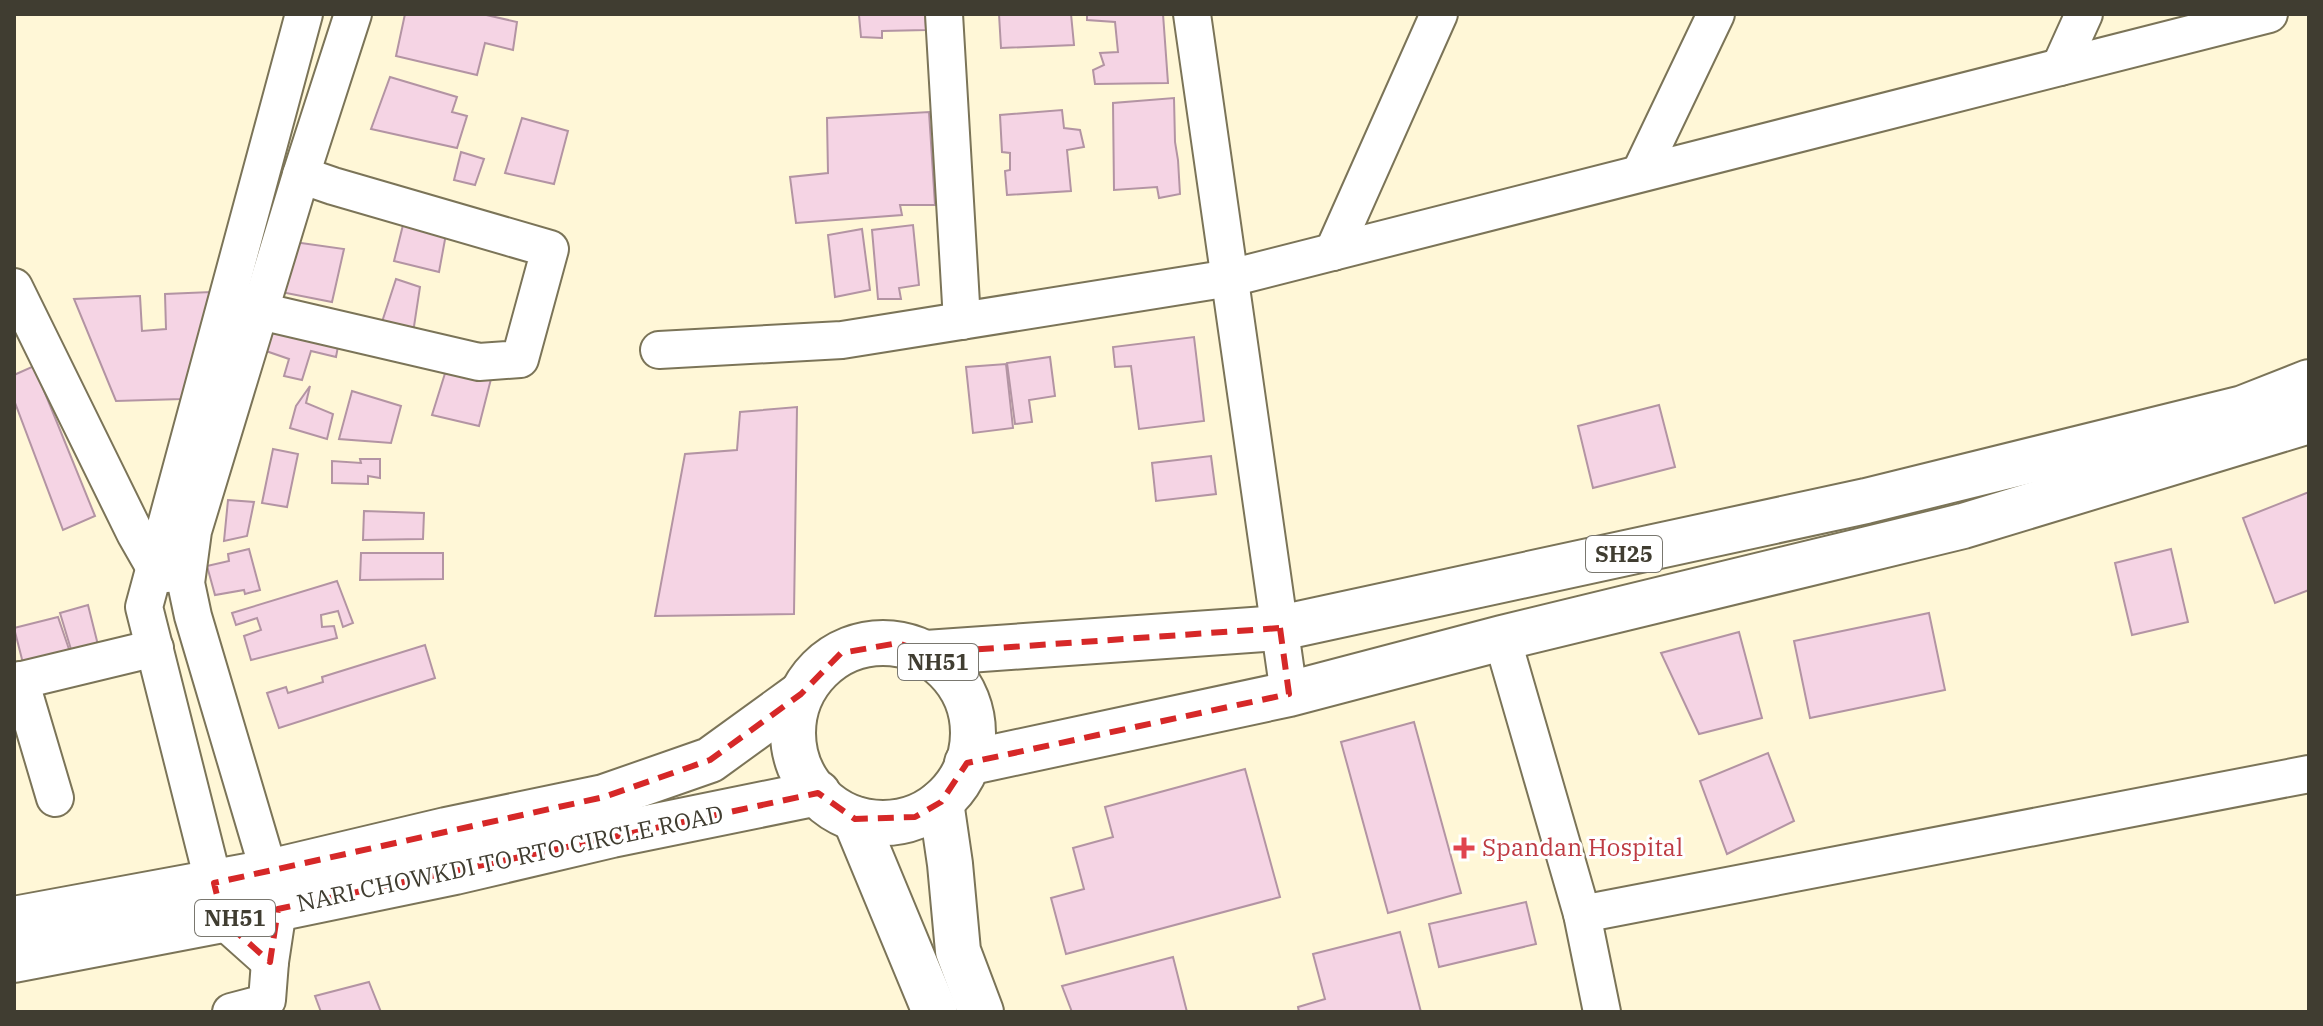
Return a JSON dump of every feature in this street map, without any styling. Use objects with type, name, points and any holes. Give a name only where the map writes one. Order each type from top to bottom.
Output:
[{"type":"main road","name":"SH25","points":[[926,653],[1280,628],[1866,501],[2243,408],[2309,382]]},
{"type":"main road","name":"SH25","points":[[967,763],[1289,694],[1502,638],[1963,526],[2309,421]]},
{"type":"main road","name":"NH51","points":[[869,643],[898,643],[926,653],[949,670],[966,695],[974,723],[972,752],[961,779],[941,802],[915,817],[884,823],[855,819],[828,804],[807,782],[795,753],[793,723],[801,694],[817,670],[841,653],[869,643]]},
{"type":"main road","name":"NH51","points":[[608,816],[710,760],[801,694]]},
{"type":"main road","name":"NARI CHOWKDI TO RTO CIRCLE ROAD","points":[[14,960],[219,901],[608,816],[818,793]]},
{"type":"main road","points":[[941,802],[958,951],[981,1012]]},
{"type":"main road","points":[[855,819],[935,1012]]},
{"type":"main road","name":"NH51","points":[[14,919],[219,901]]},
{"type":"street","points":[[170,575],[226,297],[304,14]]},
{"type":"street","points":[[270,962],[219,901],[144,607],[170,575],[193,531],[353,14]]},
{"type":"street","points":[[944,14],[962,321]]},
{"type":"street","points":[[1192,14],[1289,694]]},
{"type":"street","points":[[1333,252],[1439,14]]},
{"type":"street","points":[[1640,173],[1716,14]]},
{"type":"street","points":[[2060,67],[2084,14]]},
{"type":"street","points":[[659,350],[842,340],[1230,278],[2269,14]]},
{"type":"street","points":[[226,297],[260,311],[479,362],[520,359],[550,249],[301,175]]},
{"type":"street","points":[[15,290],[193,616],[273,890],[267,1000],[231,1012]]},
{"type":"street","points":[[1502,638],[1582,914],[1602,1012]]},
{"type":"street","points":[[55,798],[17,681],[155,648]]},
{"type":"street","points":[[1582,914],[2309,774]]},
{"type":"highlighted area","points":[[1280,628],[1289,694],[967,763],[941,802],[915,817],[855,819],[818,793],[278,909],[270,962],[223,920],[214,883],[604,797],[710,760],[801,694],[841,653],[898,643],[926,653]]},
{"type":"building","points":[[405,14],[482,14],[517,22],[513,50],[485,43],[477,75],[396,56]]},
{"type":"building","points":[[925,14],[926,30],[882,31],[882,38],[861,37],[859,15]]},
{"type":"building","points":[[999,14],[1071,14],[1074,45],[1001,48]]},
{"type":"building","points":[[1087,14],[1163,14],[1168,83],[1095,84],[1093,70],[1104,65],[1100,53],[1118,52],[1115,22],[1087,20]]},
{"type":"building","points":[[390,77],[457,97],[452,112],[467,116],[457,148],[371,129]]},
{"type":"building","points":[[1174,98],[1180,194],[1159,198],[1157,187],[1114,190],[1113,103]]},
{"type":"building","points":[[1062,110],[1064,128],[1080,130],[1084,147],[1067,150],[1071,191],[1007,195],[1005,171],[1010,170],[1010,153],[1002,152],[1000,115]]},
{"type":"building","points":[[929,112],[935,205],[900,205],[902,215],[796,223],[790,177],[828,173],[827,118]]},
{"type":"building","points":[[522,118],[568,131],[554,184],[505,173]]},
{"type":"building","points":[[461,152],[484,159],[475,185],[454,180]]},
{"type":"building","points":[[403,225],[446,234],[439,272],[394,261]]},
{"type":"building","points":[[913,225],[919,285],[899,288],[901,299],[878,299],[872,230]]},
{"type":"building","points":[[862,229],[870,290],[835,297],[828,235]]},
{"type":"building","points":[[294,242],[344,249],[332,302],[281,292]]},
{"type":"building","points":[[396,279],[420,287],[413,333],[381,325]]},
{"type":"building","points":[[211,292],[182,399],[116,401],[74,299],[140,296],[142,331],[166,329],[165,294]]},
{"type":"building","points":[[275,320],[340,336],[336,357],[311,351],[302,380],[284,376],[289,359],[266,351]]},
{"type":"building","points":[[1194,337],[1204,421],[1139,429],[1131,366],[1115,367],[1113,347]]},
{"type":"building","points":[[1050,357],[1055,396],[1029,400],[1032,422],[1015,424],[1007,363]]},
{"type":"building","points":[[1006,364],[1013,428],[973,433],[966,367]]},
{"type":"building","points":[[34,366],[95,516],[63,530],[14,400],[14,375]]},
{"type":"building","points":[[447,367],[491,379],[479,426],[432,415]]},
{"type":"building","points":[[310,386],[306,403],[333,414],[327,439],[290,428],[296,406]]},
{"type":"building","points":[[352,391],[401,406],[391,443],[339,439]]},
{"type":"building","points":[[1659,405],[1675,467],[1593,488],[1578,426]]},
{"type":"building","points":[[797,407],[794,614],[655,616],[685,454],[737,450],[740,412]]},
{"type":"building","points":[[273,449],[298,454],[287,507],[262,503]]},
{"type":"building","points":[[1211,456],[1216,494],[1156,501],[1152,463]]},
{"type":"building","points":[[360,459],[380,459],[380,478],[368,476],[368,484],[332,483],[332,461],[361,463]]},
{"type":"building","points":[[2309,492],[2309,590],[2275,603],[2243,518]]},
{"type":"building","points":[[228,500],[254,502],[247,536],[224,541]]},
{"type":"building","points":[[364,511],[424,513],[423,539],[363,540]]},
{"type":"building","points":[[249,549],[260,590],[215,595],[207,566],[229,561],[228,554]]},
{"type":"building","points":[[2171,549],[2188,622],[2132,635],[2115,563]]},
{"type":"building","points":[[361,553],[443,553],[443,579],[360,580]]},
{"type":"building","points":[[337,581],[353,623],[343,627],[338,611],[321,615],[322,627],[334,626],[337,638],[251,660],[244,636],[261,630],[257,618],[236,625],[232,613]]},
{"type":"building","points":[[88,605],[99,649],[73,656],[60,613]]},
{"type":"building","points":[[1929,613],[1945,690],[1810,718],[1794,641]]},
{"type":"building","points":[[58,617],[72,658],[25,671],[14,628]]},
{"type":"building","points":[[1739,632],[1762,718],[1699,734],[1661,653]]},
{"type":"building","points":[[425,645],[435,678],[279,728],[267,693],[286,687],[288,693],[323,682],[322,677]]},
{"type":"building","points":[[1414,722],[1461,893],[1388,913],[1341,742]]},
{"type":"building","points":[[1768,753],[1794,821],[1727,854],[1700,781]]},
{"type":"building","points":[[1245,769],[1280,897],[1066,954],[1051,898],[1084,889],[1073,848],[1113,837],[1105,807]]},
{"type":"building","points":[[1526,902],[1536,944],[1439,967],[1429,924]]},
{"type":"building","points":[[1400,932],[1421,1012],[1299,1012],[1298,1007],[1325,999],[1313,954]]},
{"type":"building","points":[[1173,957],[1187,1012],[1072,1012],[1062,986]]},
{"type":"building","points":[[369,982],[381,1012],[321,1012],[315,996]]},
{"type":"place","name":"Spandan Hospital","points":[[1464,848]]}]
